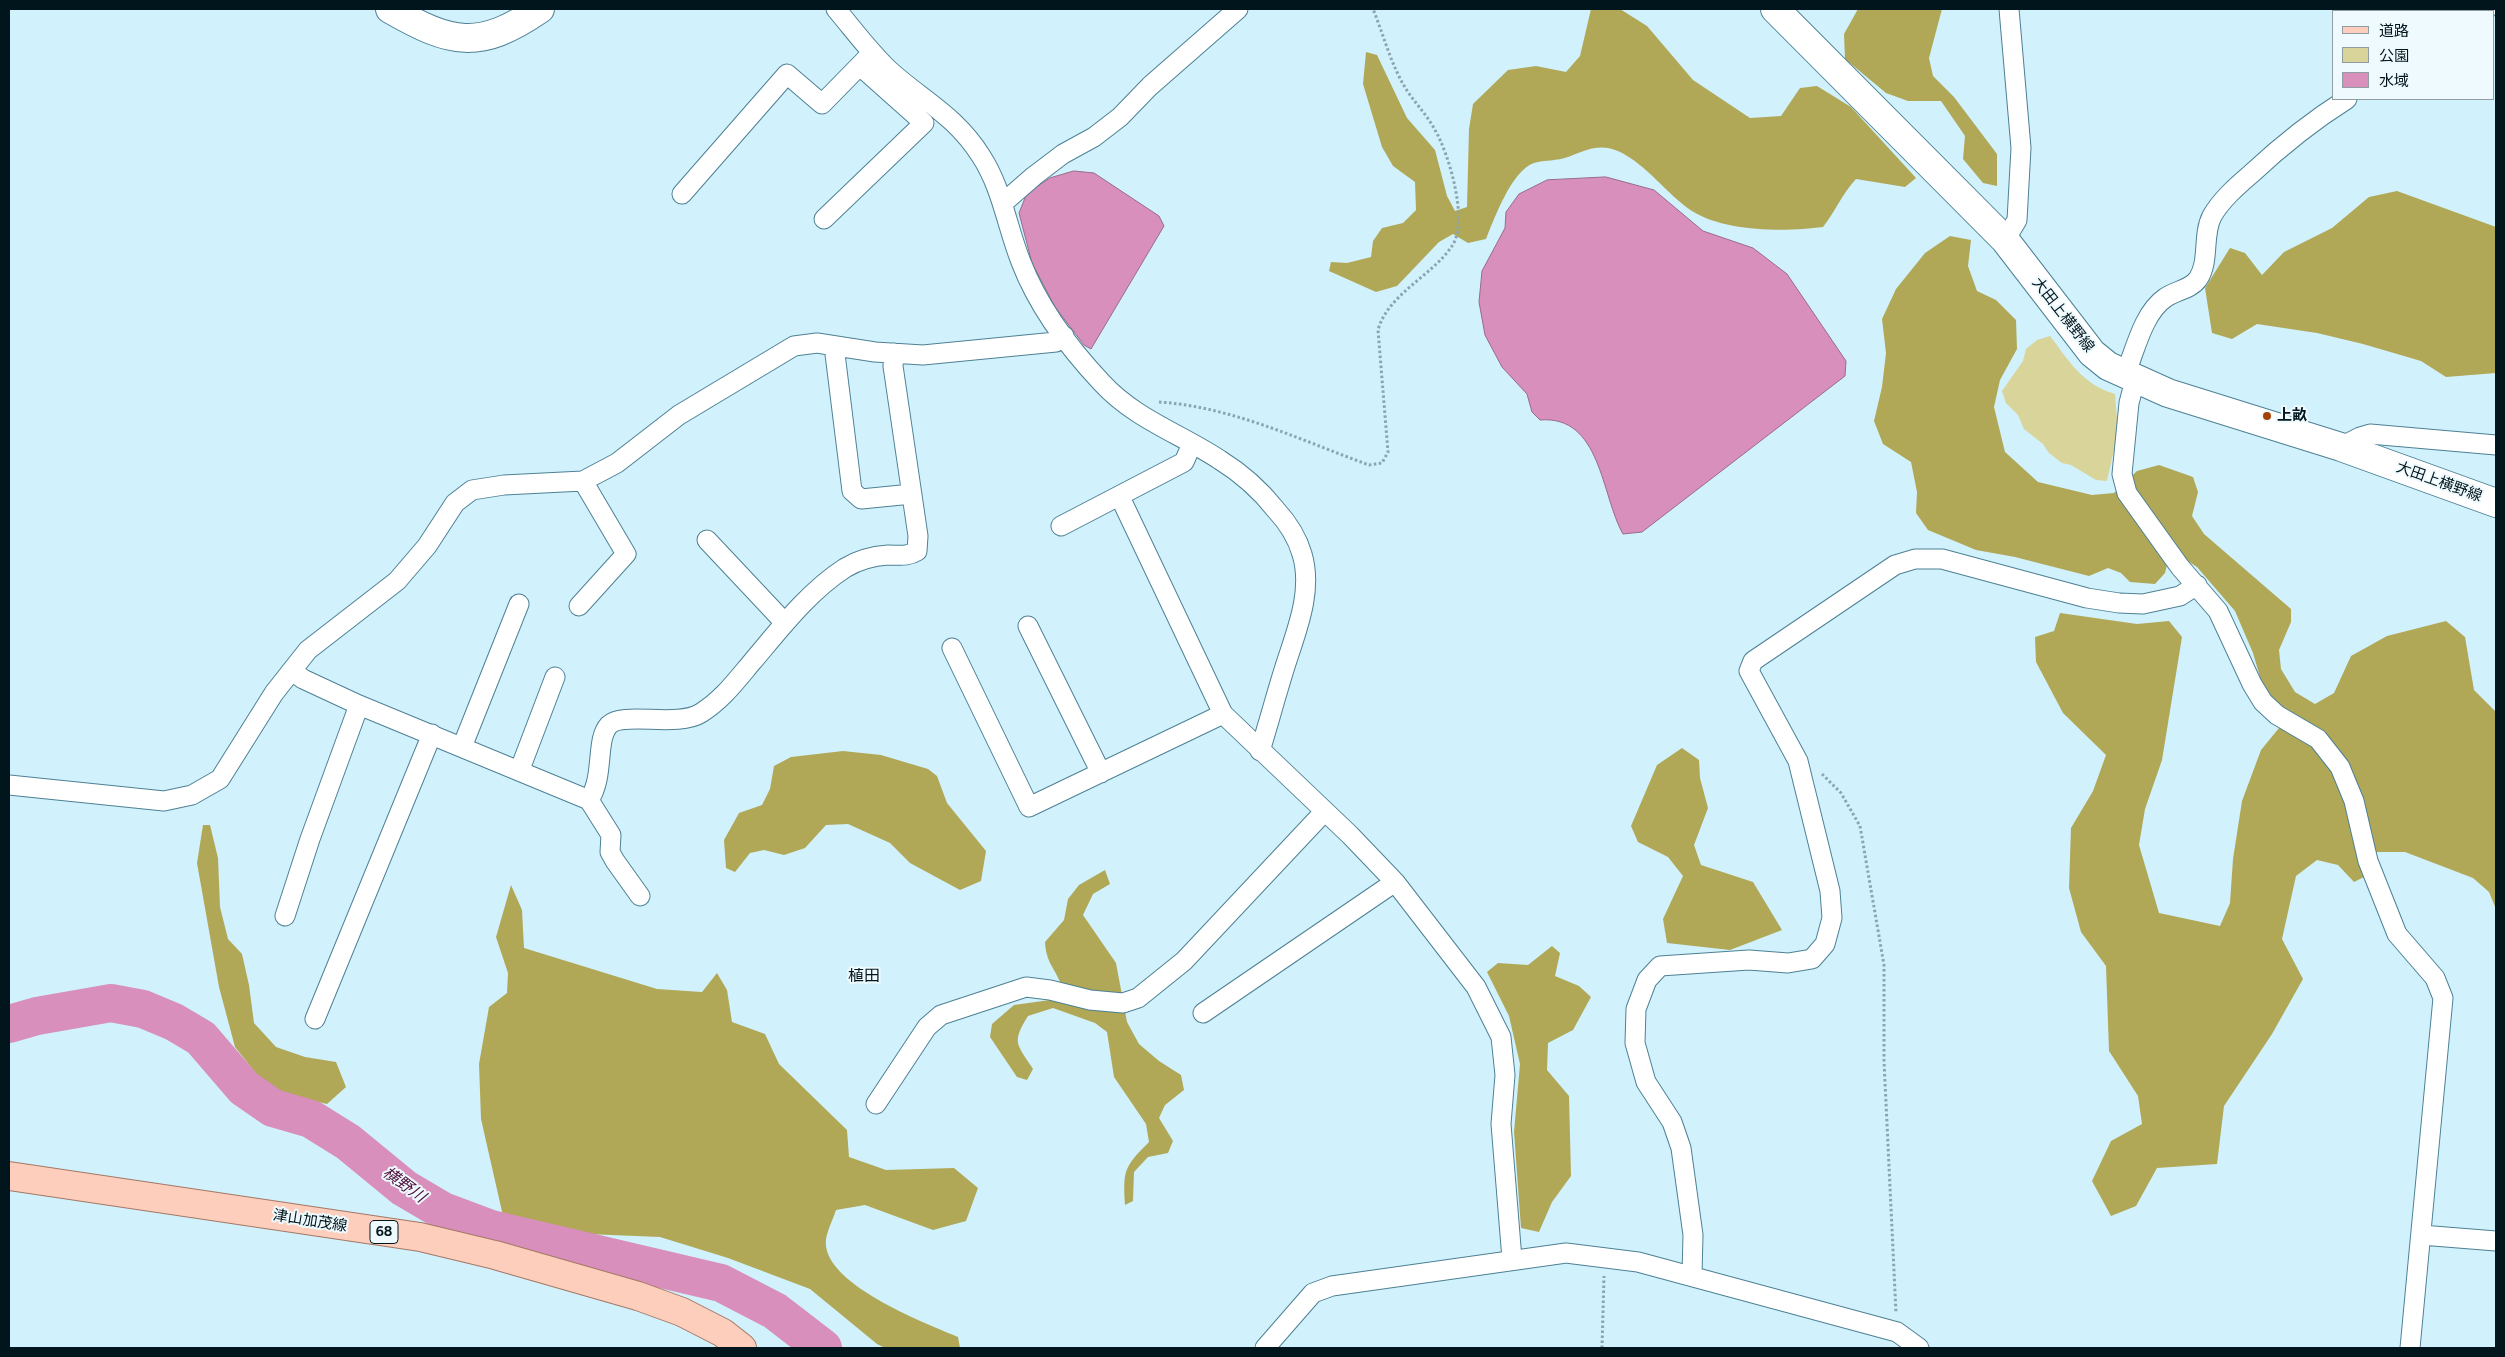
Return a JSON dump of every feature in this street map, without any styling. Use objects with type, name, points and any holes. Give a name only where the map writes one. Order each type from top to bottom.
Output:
[{"type":"main road","points":[[390,9],[438,34],[465,39],[488,35],[517,25],[540,9]]},
{"type":"main road","name":"大田上横野線","points":[[1775,9],[2005,240],[2092,352],[2108,366],[2168,393],[2342,447],[2496,503]]},
{"type":"main road","name":"津山加茂線","points":[[9,1176],[420,1238],[495,1255],[638,1296],[682,1312],[723,1334],[742,1348]]},
{"type":"street","points":[[824,219],[924,123],[866,60],[836,9]]},
{"type":"street","points":[[1003,203],[1063,154],[1094,138],[1120,117],[1150,86],[1238,9]]},
{"type":"street","points":[[2005,240],[2017,220],[2021,148],[2009,9]]},
{"type":"street","points":[[682,194],[787,74],[822,104],[866,60]]},
{"type":"street","points":[[866,60],[890,71],[940,108],[963,130],[983,158],[1003,203],[1021,261],[1036,295],[1064,336],[1102,383],[1124,403],[1155,424],[1220,460],[1263,493],[1291,527],[1303,555],[1306,590],[1296,632],[1260,751]]},
{"type":"street","points":[[2345,100],[2315,119],[2278,148],[2220,204],[2212,216],[2206,232],[2203,263],[2199,277],[2192,285],[2166,298],[2156,307],[2147,320],[2130,377],[2122,474],[2131,500],[2218,611],[2252,684],[2263,702],[2277,715],[2318,739],[2340,767],[2354,801],[2368,860],[2398,934],[2435,978],[2443,998],[2410,1348]]},
{"type":"street","points":[[9,785],[164,800],[192,795],[220,779],[274,693],[308,650],[398,581],[427,546],[454,503],[472,490],[504,485],[583,481],[617,463],[679,415],[794,346],[817,343],[923,355],[1056,342],[1064,336]]},
{"type":"street","points":[[834,346],[852,492],[862,499],[912,494]]},
{"type":"street","points":[[589,800],[596,790],[599,779],[602,735],[610,724],[622,720],[680,721],[699,714],[718,702],[785,623],[820,588],[846,568],[863,559],[888,555],[908,556],[917,551],[918,536],[893,366],[894,353]]},
{"type":"street","points":[[2342,447],[2360,436],[2370,434],[2496,445]]},
{"type":"street","points":[[1061,526],[1120,498],[1184,462],[1192,444]]},
{"type":"street","points":[[579,606],[626,554],[583,481]]},
{"type":"street","points":[[1120,498],[1223,714],[1350,835],[1395,882],[1476,987],[1501,1037],[1505,1075],[1501,1124],[1512,1259]]},
{"type":"street","points":[[707,540],[785,623]]},
{"type":"street","points":[[1692,1275],[1693,1235],[1682,1148],[1672,1122],[1646,1082],[1635,1043],[1636,1009],[1647,980],[1660,966],[1749,960],[1788,963],[1812,959],[1825,944],[1832,918],[1830,890],[1798,761],[1748,671],[1753,661],[1895,565],[1915,559],[1942,559],[2087,598],[2119,603],[2143,604],[2180,596],[2196,585]]},
{"type":"street","points":[[462,747],[519,604]]},
{"type":"street","points":[[1028,626],[1100,773]]},
{"type":"street","points":[[952,648],[1029,807],[1223,714]]},
{"type":"street","points":[[292,671],[303,679],[358,705],[520,770],[589,800],[611,835],[610,852],[640,896]]},
{"type":"street","points":[[520,770],[555,678]]},
{"type":"street","points":[[285,916],[310,839],[358,705]]},
{"type":"street","points":[[315,1019],[432,734]]},
{"type":"street","points":[[876,1104],[927,1027],[941,1015],[1026,987],[1050,990],[1090,1000],[1123,1003],[1138,998],[1184,961],[1324,812]]},
{"type":"street","points":[[1203,1013],[1395,882]]},
{"type":"street","points":[[2420,1235],[2496,1241]]},
{"type":"street","points":[[1265,1348],[1313,1293],[1326,1288],[1384,1277],[1566,1253],[1638,1262],[1692,1275],[1897,1332],[1919,1348]]},
{"type":"path","points":[[1124,403],[1181,404],[1215,409],[1254,421],[1369,465],[1382,463],[1388,452],[1378,330],[1382,318],[1391,305],[1443,259],[1454,243],[1459,223],[1456,196],[1444,148],[1434,128],[1406,89],[1373,9]]},
{"type":"path","points":[[1798,761],[1818,769],[1841,793],[1860,826],[1884,965],[1884,1061],[1897,1332]]},
{"type":"path","points":[[1602,1348],[1604,1258]]},
{"type":"green space","points":[[2050,336],[2085,378],[2104,390],[2115,394],[2118,431],[2107,481],[2096,480],[2071,465],[2062,463],[2049,453],[2043,444],[2024,429],[2018,415],[2006,403],[2002,391],[2023,361],[2026,349],[2037,340]]},
{"type":"shaded area","points":[[1591,9],[1620,9],[1647,26],[1693,80],[1750,118],[1781,116],[1800,88],[1817,86],[1851,107],[1916,178],[1905,187],[1856,179],[1823,227],[1792,230],[1756,229],[1738,227],[1706,218],[1683,204],[1629,157],[1611,149],[1593,148],[1564,158],[1534,163],[1526,167],[1511,185],[1486,239],[1468,243],[1453,234],[1439,242],[1397,286],[1376,292],[1329,271],[1331,262],[1347,263],[1371,257],[1373,241],[1382,228],[1403,223],[1416,210],[1415,182],[1393,166],[1382,147],[1363,84],[1366,52],[1377,55],[1407,118],[1435,150],[1447,196],[1455,211],[1467,207],[1469,129],[1473,104],[1508,70],[1536,66],[1566,72],[1580,56]]},
{"type":"shaded area","points":[[1858,9],[1942,9],[1929,58],[1933,76],[1954,97],[1997,154],[1997,186],[1983,183],[1963,159],[1965,136],[1941,101],[1908,101],[1886,93],[1845,59],[1844,34]]},
{"type":"shaded area","points":[[2397,191],[2496,227],[2496,373],[2446,377],[2421,361],[2363,344],[2317,333],[2257,324],[2232,339],[2212,333],[2205,288],[2230,248],[2245,253],[2262,275],[2284,252],[2332,228],[2369,197]]},
{"type":"shaded area","points":[[1950,236],[1971,240],[1968,266],[1977,291],[1996,300],[2016,320],[2017,349],[2000,380],[1994,407],[2005,452],[2038,482],[2092,495],[2114,493],[2137,471],[2159,465],[2193,477],[2198,492],[2192,516],[2204,534],[2291,609],[2291,622],[2279,650],[2281,669],[2295,692],[2315,704],[2334,693],[2351,656],[2387,636],[2446,621],[2465,637],[2474,690],[2496,712],[2496,909],[2489,892],[2473,878],[2405,852],[2377,852],[2363,861],[2366,876],[2354,882],[2338,865],[2317,860],[2296,876],[2282,939],[2303,979],[2272,1034],[2224,1106],[2217,1164],[2157,1168],[2136,1206],[2111,1216],[2092,1181],[2111,1141],[2142,1124],[2138,1096],[2109,1051],[2106,966],[2081,932],[2069,888],[2071,828],[2093,791],[2106,755],[2063,713],[2036,662],[2035,637],[2054,631],[2060,613],[2137,624],[2169,621],[2182,637],[2162,760],[2145,809],[2139,845],[2159,913],[2220,926],[2230,903],[2233,859],[2242,801],[2261,750],[2279,728],[2280,707],[2262,684],[2253,653],[2235,611],[2197,567],[2180,556],[2167,565],[2165,573],[2155,584],[2130,582],[2121,573],[2108,568],[2089,576],[2015,557],[1976,550],[1928,530],[1916,513],[1917,492],[1911,462],[1883,444],[1874,421],[1882,387],[1886,353],[1882,319],[1896,289],[1925,253]]},
{"type":"shaded area","points":[[1682,748],[1699,760],[1700,778],[1708,808],[1694,845],[1701,865],[1753,882],[1782,930],[1730,950],[1667,943],[1663,919],[1683,876],[1668,857],[1638,842],[1631,826],[1657,765]]},
{"type":"shaded area","points":[[843,751],[881,755],[928,769],[937,776],[947,803],[986,851],[981,881],[960,890],[910,863],[890,843],[848,824],[826,825],[805,848],[784,855],[764,850],[750,853],[735,872],[726,868],[724,840],[739,813],[762,805],[770,789],[774,766],[791,757]]},
{"type":"shaded area","points":[[203,825],[210,825],[218,858],[220,907],[228,939],[242,954],[249,985],[254,1023],[276,1047],[305,1057],[336,1062],[346,1087],[327,1104],[270,1091],[235,1047],[219,987],[197,863]]},
{"type":"shaded area","points":[[1105,870],[1110,884],[1093,894],[1083,915],[1116,963],[1127,1022],[1139,1044],[1159,1061],[1181,1075],[1184,1090],[1165,1105],[1159,1118],[1173,1141],[1168,1153],[1148,1157],[1134,1172],[1133,1201],[1125,1205],[1124,1184],[1127,1170],[1134,1157],[1149,1142],[1146,1124],[1114,1077],[1107,1032],[1095,1023],[1053,1008],[1028,1016],[1019,1032],[1018,1038],[1020,1048],[1033,1069],[1027,1080],[1017,1077],[990,1037],[992,1024],[1014,1005],[1050,1000],[1061,984],[1049,960],[1045,942],[1064,920],[1068,899],[1079,885]]},
{"type":"shaded area","points":[[511,885],[522,910],[524,948],[657,989],[702,992],[717,973],[727,990],[732,1022],[765,1034],[779,1064],[847,1130],[849,1157],[886,1170],[954,1168],[978,1188],[966,1221],[933,1230],[865,1205],[836,1210],[826,1239],[829,1255],[839,1271],[856,1286],[900,1311],[958,1337],[960,1348],[885,1348],[877,1344],[810,1289],[728,1258],[660,1237],[587,1234],[503,1216],[481,1119],[479,1064],[489,1007],[507,993],[508,973],[496,937]]},
{"type":"shaded area","points":[[1552,946],[1560,953],[1555,976],[1579,986],[1591,997],[1573,1030],[1548,1043],[1547,1070],[1569,1096],[1571,1176],[1552,1202],[1539,1232],[1521,1228],[1514,1132],[1520,1064],[1509,1016],[1487,972],[1498,963],[1528,965]]},
{"type":"water","points":[[1074,171],[1094,173],[1159,216],[1164,226],[1091,349],[1084,345],[1055,307],[1032,263],[1019,213],[1027,193],[1050,178]]},
{"type":"water","points":[[1606,177],[1654,190],[1703,231],[1753,248],[1787,274],[1846,361],[1845,376],[1642,532],[1623,534],[1596,460],[1587,444],[1576,430],[1560,422],[1540,420],[1532,412],[1527,394],[1502,367],[1485,335],[1479,302],[1482,271],[1505,228],[1506,212],[1519,194],[1547,180]]},
{"type":"waterway","name":"横野川","points":[[9,1024],[37,1016],[111,1003],[143,1009],[174,1022],[201,1038],[244,1088],[273,1108],[311,1119],[348,1142],[404,1188],[443,1211],[491,1229],[721,1283],[775,1311],[823,1348]]},
{"type":"place","name":"上畝","points":[[2267,416]]},
{"type":"district","name":"植田","points":[[864,976]]}]
